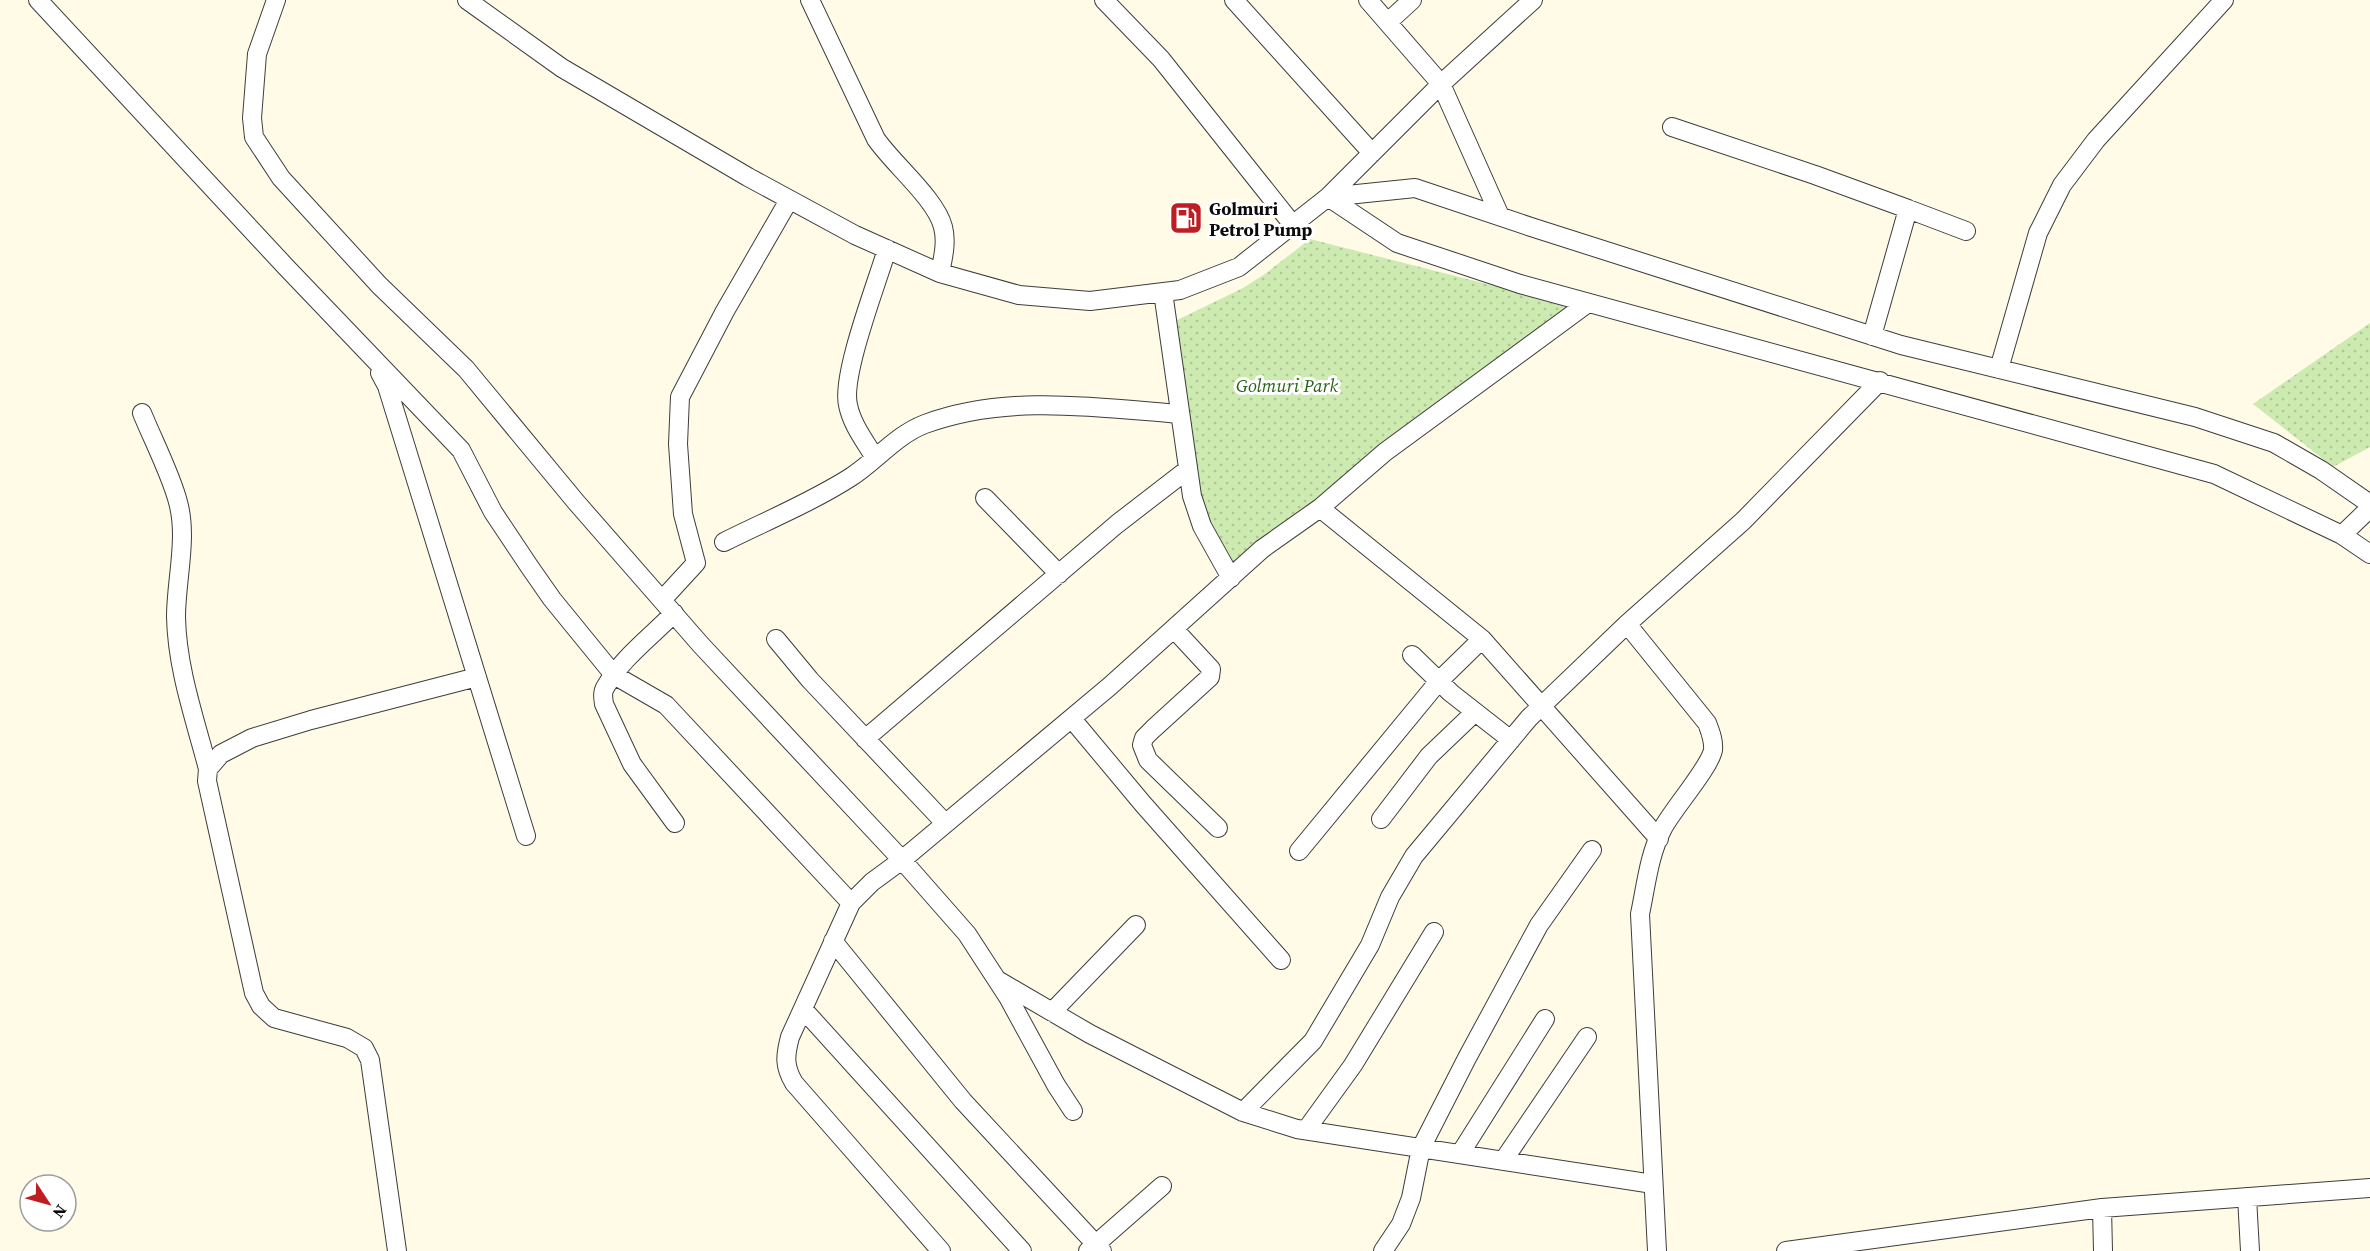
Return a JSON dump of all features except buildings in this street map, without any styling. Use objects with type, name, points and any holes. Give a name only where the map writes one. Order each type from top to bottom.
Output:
[{"type":"street","points":[[38,0],[371,358],[461,450],[493,512],[529,566],[614,675],[666,705],[852,903]]},
{"type":"street","points":[[276,0],[257,54],[252,118],[254,136],[281,178],[379,285],[466,369],[576,502],[668,606],[902,860],[967,934],[997,979],[1073,1111]]},
{"type":"street","points":[[467,0],[562,68],[789,200],[855,235],[940,273],[1020,295],[1090,301],[1180,290],[1239,267],[1328,197],[1441,84],[1533,0]]},
{"type":"street","points":[[810,0],[876,139],[931,204],[943,226],[945,246],[940,273]]},
{"type":"street","points":[[1104,0],[1161,59],[1293,225]]},
{"type":"street","points":[[1234,0],[1372,153]]},
{"type":"street","points":[[1368,0],[1441,84],[1500,216]]},
{"type":"street","points":[[1388,22],[1412,0]]},
{"type":"street","points":[[1999,369],[2038,233],[2062,185],[2096,140],[2224,0]]},
{"type":"street","points":[[1672,127],[1815,175],[1966,231]]},
{"type":"street","points":[[1328,197],[1415,188],[1872,336],[2237,429],[2284,449],[2321,470],[2370,506],[2342,535]]},
{"type":"street","points":[[1328,197],[1397,243],[1520,284],[2214,474],[2342,535],[2370,554]]},
{"type":"street","points":[[675,823],[632,764],[604,704],[602,694],[614,675],[668,606],[696,563],[683,514],[678,444],[680,397],[725,311],[789,200]]},
{"type":"street","points":[[1872,336],[1908,209]]},
{"type":"street","points":[[875,458],[850,415],[847,388],[856,350],[887,249]]},
{"type":"street","points":[[1163,292],[1192,496],[1202,526],[1231,578]]},
{"type":"street","points":[[941,1251],[794,1083],[787,1070],[785,1056],[803,1009],[852,903],[872,882],[902,860],[1174,630],[1262,549],[1320,508],[1386,452],[1588,303]]},
{"type":"street","points":[[371,358],[387,386],[526,836]]},
{"type":"street","points":[[1243,1112],[1313,1041],[1370,945],[1390,897],[1414,856],[1541,705],[1627,624],[1743,521],[1880,381]]},
{"type":"street","points":[[724,542],[840,483],[909,431],[934,421],[972,412],[1059,404],[1179,414]]},
{"type":"street","points":[[142,413],[178,502],[180,544],[176,615],[182,667],[208,769],[207,781],[254,993],[261,1006],[274,1018],[347,1038],[364,1048],[370,1060],[397,1251]]},
{"type":"street","points":[[865,739],[1117,524],[1187,470]]},
{"type":"street","points":[[985,498],[1059,574]]},
{"type":"street","points":[[1320,508],[1482,639],[1659,839]]},
{"type":"street","points":[[1627,624],[1707,723],[1713,738],[1713,752],[1662,829],[1651,862],[1641,914],[1657,1251]]},
{"type":"street","points":[[1174,630],[1206,661],[1211,669],[1210,677],[1153,729],[1144,738],[1142,745],[1148,760],[1218,828]]},
{"type":"street","points":[[776,639],[810,680],[945,824]]},
{"type":"street","points":[[1299,851],[1439,681],[1482,639]]},
{"type":"street","points":[[1412,655],[1474,713],[1511,740]]},
{"type":"street","points":[[208,769],[221,754],[252,738],[311,720],[477,677]]},
{"type":"street","points":[[1381,819],[1429,756],[1474,713]]},
{"type":"street","points":[[1072,718],[1143,804],[1281,960]]},
{"type":"street","points":[[1383,1251],[1401,1224],[1411,1198],[1421,1148],[1539,925],[1592,850]]},
{"type":"street","points":[[1052,1012],[1136,926]]},
{"type":"street","points":[[1306,1130],[1353,1065],[1434,932]]},
{"type":"street","points":[[833,941],[963,1101],[1095,1249],[1162,1186]]},
{"type":"street","points":[[997,979],[1099,1039],[1243,1112],[1306,1130],[1653,1184]]},
{"type":"street","points":[[803,1009],[1022,1251]]},
{"type":"street","points":[[1460,1154],[1545,1019]]},
{"type":"street","points":[[1503,1161],[1587,1037]]},
{"type":"street","points":[[1786,1251],[1863,1246],[2102,1208],[2370,1188]]},
{"type":"street","points":[[2247,1197],[2250,1251]]},
{"type":"street","points":[[2102,1208],[2103,1251]]},
{"type":"green space","name":"Golmuri Park","points":[[1310,239],[1573,306],[1496,359],[1409,424],[1253,552],[1231,563],[1197,493],[1171,323],[1243,288]]},
{"type":"green space","points":[[2370,323],[2370,447],[2333,467],[2253,404]]},
{"type":"place","name":"Golmuri Petrol Pump","points":[[1186,218]]}]
